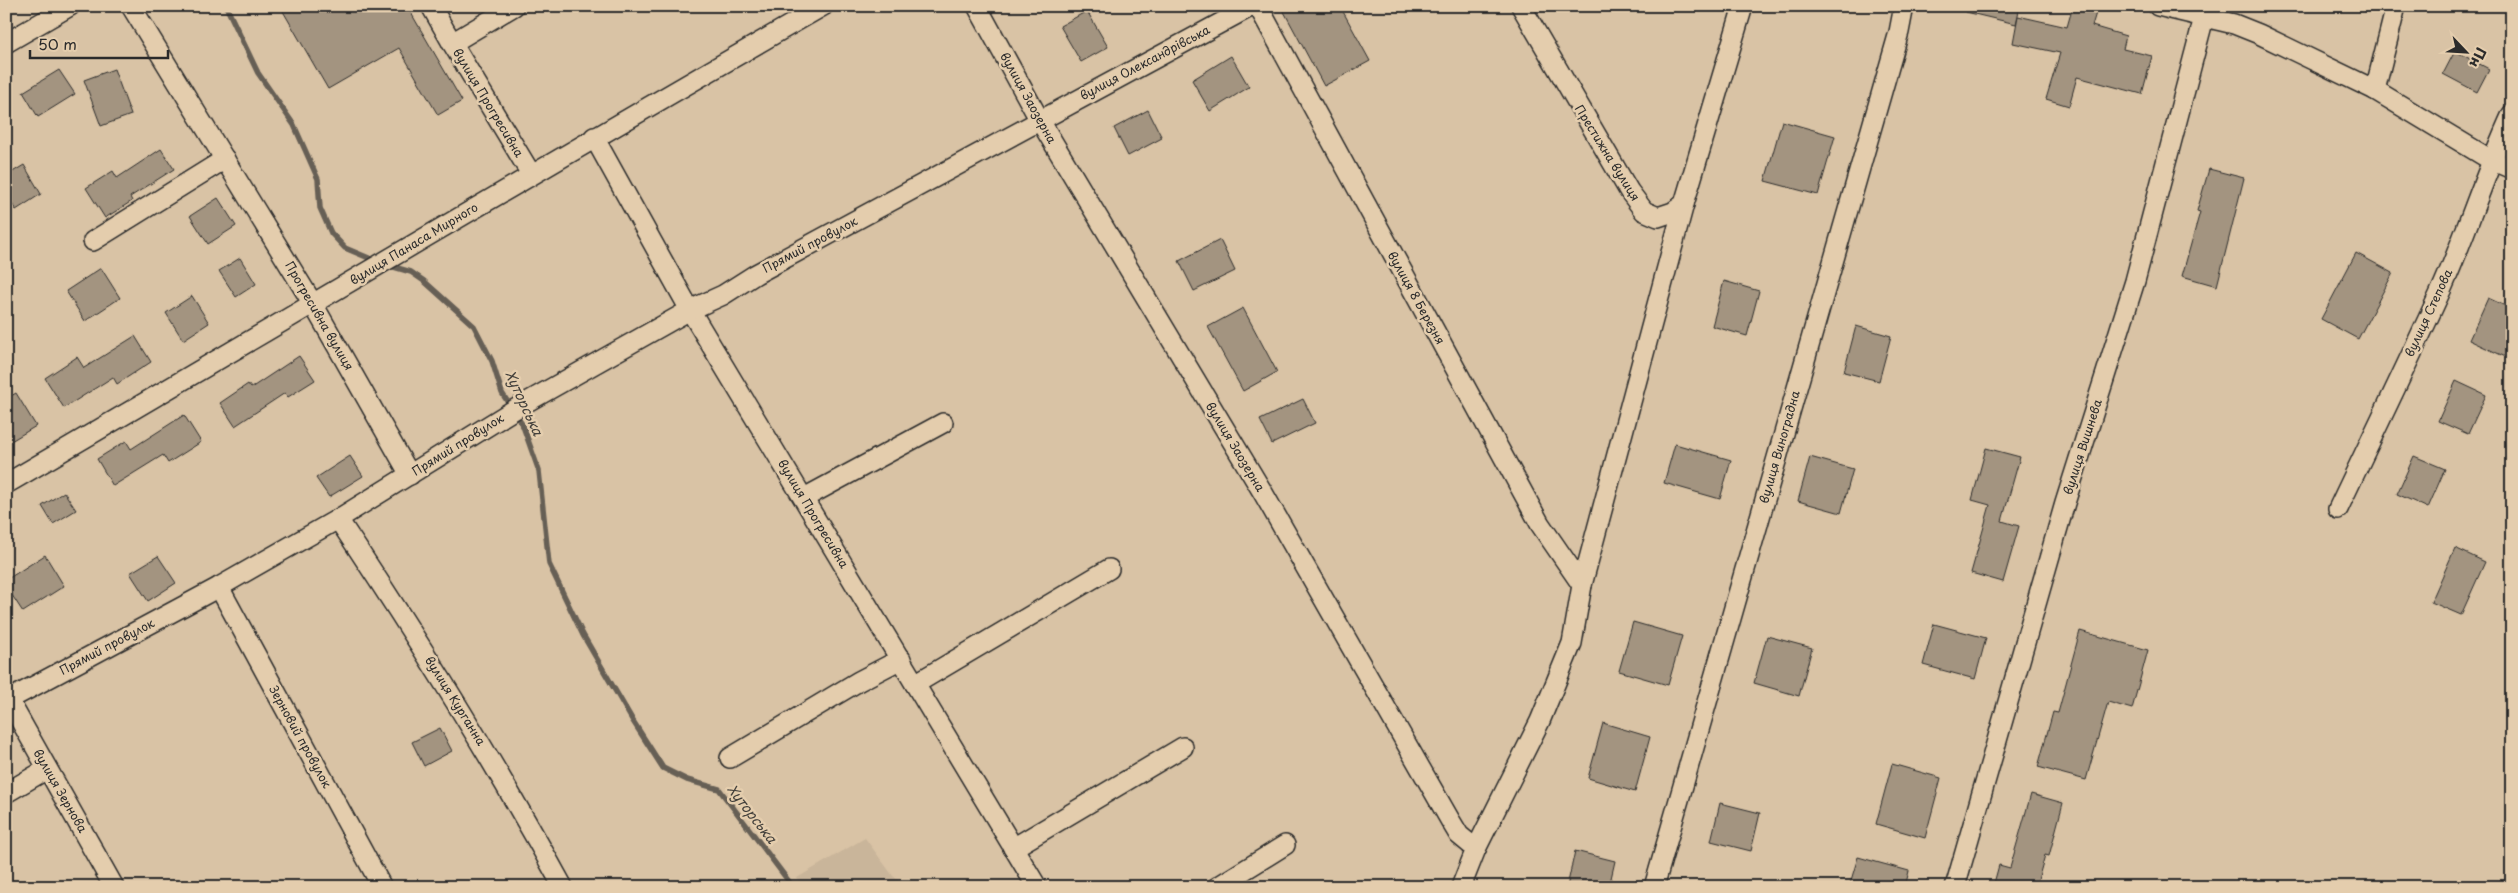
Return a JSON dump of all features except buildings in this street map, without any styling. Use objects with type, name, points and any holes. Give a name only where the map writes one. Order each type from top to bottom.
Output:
[{"type":"street","points":[[6,43],[70,6]]},
{"type":"street","name":"Прогресивна вулиця","points":[[131,6],[313,304],[410,475]]},
{"type":"street","points":[[431,6],[452,42]]},
{"type":"street","name":"вулиця Прогресивна","points":[[514,6],[452,42],[531,174]]},
{"type":"street","name":"вулиця Панаса Мирного","points":[[6,484],[382,264],[594,137],[822,6]]},
{"type":"street","name":"вулиця Заозерна","points":[[977,6],[1039,120],[1262,491],[1450,820],[1459,835],[1476,849]]},
{"type":"street","name":"вулиця Олександрівська","points":[[1039,120],[1252,6]]},
{"type":"street","name":"вулиця 8 Березня","points":[[1258,6],[1540,524],[1582,585]]},
{"type":"street","name":"Престижна вулиця","points":[[1521,6],[1629,191],[1644,211],[1658,217],[1673,212],[1684,204]]},
{"type":"street","points":[[1461,887],[1476,849],[1540,721],[1572,643],[1582,585],[1684,204],[1743,6]]},
{"type":"street","name":"вулиця Виноградна","points":[[1654,887],[1904,6]]},
{"type":"street","points":[[2158,6],[2206,11],[2259,34],[2375,90],[2491,160],[2512,169]]},
{"type":"street","points":[[2375,90],[2396,6]]},
{"type":"street","name":"вулиця Вишнева","points":[[1955,887],[2065,503],[2135,281],[2206,11]]},
{"type":"street","name":"вулиця Степова","points":[[2338,509],[2443,285],[2476,207],[2491,160],[2512,114]]},
{"type":"street","name":"Прямий провулок","points":[[7,697],[219,587],[338,519],[512,411],[690,310],[723,295],[756,274],[1039,120]]},
{"type":"street","name":"вулиця Прогресивна","points":[[594,137],[690,310],[1037,887]]},
{"type":"street","points":[[93,241],[224,159]]},
{"type":"street","points":[[804,498],[943,423]]},
{"type":"street","name":"вулиця Курганна","points":[[338,519],[397,608],[508,788],[564,887]]},
{"type":"street","points":[[915,684],[1109,569]]},
{"type":"street","name":"Зерновий провулок","points":[[219,587],[382,887]]},
{"type":"street","points":[[730,758],[859,680],[901,659]]},
{"type":"street","name":"вулиця Зернова","points":[[7,697],[114,887]]},
{"type":"street","points":[[1014,848],[1183,747]]},
{"type":"street","points":[[6,793],[47,769]]},
{"type":"street","points":[[1217,887],[1285,846]]},
{"type":"shaded area","points":[[865,838],[893,876],[906,887],[802,887],[797,878]]},
{"type":"waterway","name":"Хуторська","points":[[226,6],[258,73],[294,125],[318,179],[320,208],[331,233],[345,248],[376,261]]},
{"type":"waterway","name":"Хуторська","points":[[387,265],[411,272],[424,281],[474,326],[492,361],[502,393],[523,426],[539,471],[549,564],[583,635],[663,768],[687,780],[719,789],[793,887]]}]
